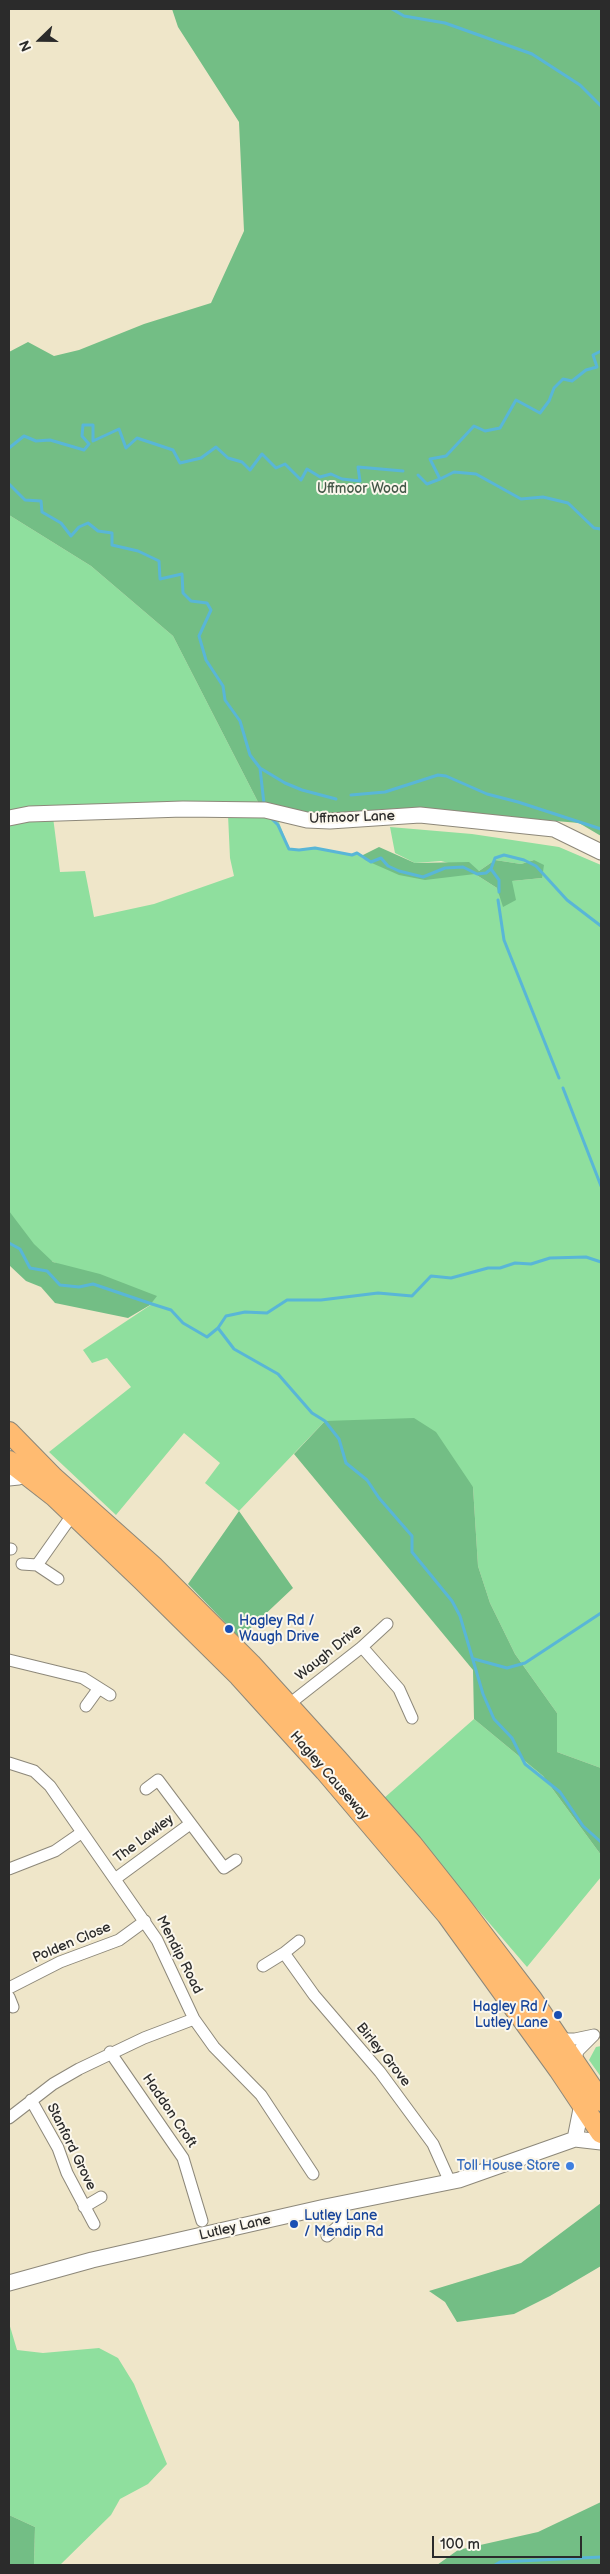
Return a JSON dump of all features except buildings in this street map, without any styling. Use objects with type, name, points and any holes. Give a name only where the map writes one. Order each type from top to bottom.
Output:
[{"type":"highway","name":"Hagley Causeway","points":[[9,1432],[53,1477],[154,1567],[288,1706],[412,1844],[576,2062],[601,2134]]},
{"type":"highway","name":"Hagley Causeway","points":[[14,1471],[73,1514],[239,1676],[326,1771],[447,1915],[591,2103]]},
{"type":"street","name":"Uffmoor Lane","points":[[9,818],[30,814],[183,809],[265,810],[307,820],[330,821],[420,815],[554,829],[601,852]]},
{"type":"street","points":[[37,1565],[73,1514]]},
{"type":"street","points":[[22,1564],[37,1565],[58,1579]]},
{"type":"street","name":"Waugh Drive","points":[[288,1706],[362,1647],[387,1624]]},
{"type":"street","points":[[362,1647],[399,1689],[412,1718]]},
{"type":"street","points":[[9,1660],[83,1678],[110,1695]]},
{"type":"street","points":[[86,1706],[99,1688]]},
{"type":"street","name":"Mendip Road","points":[[9,1763],[34,1771],[43,1779],[145,1921],[165,1956],[194,2019],[214,2047],[261,2095],[313,2174]]},
{"type":"street","name":"The Lawley","points":[[146,1789],[158,1780],[224,1868],[236,1860]]},
{"type":"street","name":"The Lawley","points":[[116,1879],[190,1824]]},
{"type":"street","points":[[9,1869],[55,1851],[80,1833]]},
{"type":"street","name":"Polden Close","points":[[9,1988],[60,1962],[119,1940],[145,1921]]},
{"type":"street","points":[[263,1966],[299,1941]]},
{"type":"street","name":"Birley Grove","points":[[284,1953],[314,1995],[380,2072],[433,2144],[450,2182]]},
{"type":"street","points":[[9,2118],[31,2100],[79,2069],[110,2052],[194,2019]]},
{"type":"street","points":[[556,2034],[566,2039],[575,2039],[598,2033]]},
{"type":"street","points":[[576,2062],[578,2051],[598,2033]]},
{"type":"street","name":"Haddon Croft","points":[[110,2052],[183,2158],[202,2221]]},
{"type":"street","name":"Stanford Grove","points":[[31,2100],[58,2148],[67,2173],[94,2224]]},
{"type":"street","points":[[575,2139],[591,2103]]},
{"type":"street","name":"Lutley Lane","points":[[9,2282],[92,2260],[340,2204],[450,2182],[575,2139],[601,2142]]},
{"type":"street","name":"Stanford Grove","points":[[84,2207],[101,2197]]},
{"type":"street","points":[[327,2236],[342,2224],[340,2204]]},
{"type":"green space","name":"Uffmoor Wood","points":[[172,9],[601,9],[601,836],[579,823],[404,808],[309,815],[258,802],[173,636],[91,566],[9,515],[9,352],[28,342],[54,356],[79,350],[144,324],[211,303],[244,231],[239,122],[178,27]]},
{"type":"green space","points":[[9,515],[91,566],[173,636],[258,802],[9,815]]},
{"type":"green space","points":[[228,815],[277,817],[289,849],[315,848],[351,855],[357,853],[365,860],[475,874],[497,888],[512,881],[542,878],[534,860],[521,864],[495,860],[479,871],[441,861],[415,863],[395,853],[390,827],[472,834],[559,847],[601,865],[601,1768],[557,1752],[557,1713],[515,1654],[490,1603],[478,1566],[473,1487],[325,1421],[239,1511],[205,1483],[220,1463],[184,1433],[116,1515],[49,1452],[131,1387],[107,1358],[92,1363],[83,1350],[152,1304],[9,1243],[9,825],[53,817],[60,872],[85,871],[94,917],[154,904],[234,876],[230,858]]},
{"type":"green space","points":[[379,847],[415,863],[469,862],[479,871],[495,860],[521,864],[534,860],[544,865],[542,878],[512,881],[516,900],[503,907],[497,888],[475,874],[425,880],[399,875],[365,860],[361,856]]},
{"type":"green space","points":[[9,1211],[34,1244],[53,1262],[100,1274],[157,1296],[150,1305],[128,1318],[55,1303],[41,1287],[26,1281],[9,1265]]},
{"type":"green space","points":[[414,1418],[436,1432],[473,1487],[478,1566],[490,1603],[515,1654],[557,1713],[557,1752],[601,1768],[601,1855],[543,1776],[474,1719],[473,1670],[294,1454],[325,1421]]},
{"type":"green space","points":[[239,1511],[293,1588],[240,1638],[188,1584]]},
{"type":"green space","points":[[474,1719],[543,1776],[601,1855],[601,1877],[527,1967],[383,1799]]},
{"type":"green space","points":[[601,2046],[601,2077],[589,2060],[596,2047]]},
{"type":"green space","points":[[601,2203],[601,2266],[550,2296],[514,2314],[457,2322],[445,2302],[429,2291],[521,2263]]},
{"type":"green space","points":[[9,2323],[17,2350],[43,2353],[99,2348],[118,2358],[134,2384],[167,2464],[148,2484],[120,2499],[111,2515],[60,2565],[34,2565],[35,2527],[9,2515]]},
{"type":"green space","points":[[601,2502],[601,2565],[437,2565],[458,2550],[538,2532]]},
{"type":"green space","points":[[9,2515],[35,2527],[34,2565],[9,2565]]},
{"type":"waterway","points":[[392,9],[404,16],[445,23],[532,54],[580,85],[601,106]]},
{"type":"waterway","points":[[418,475],[427,484],[440,479],[430,459],[446,456],[474,426],[485,431],[500,428],[516,400],[540,413],[549,401],[554,388],[563,379],[572,381],[586,370],[597,367],[593,355],[601,351]]},
{"type":"waterway","points":[[9,448],[24,436],[36,441],[50,440],[84,450],[89,444],[82,436],[83,425],[93,425],[93,441],[119,429],[126,448],[137,438],[173,450],[180,463],[201,458],[216,447],[228,458],[242,462],[250,470],[262,454],[276,468],[285,464],[301,480],[307,469],[320,477],[331,474],[342,479],[360,481],[358,467],[403,471]]},
{"type":"waterway","points":[[440,479],[454,472],[476,474],[521,499],[543,497],[568,503],[594,528],[601,529]]},
{"type":"waterway","points":[[9,484],[25,500],[41,501],[42,512],[61,523],[71,536],[79,527],[88,523],[98,531],[112,533],[112,545],[138,551],[159,561],[160,579],[182,574],[183,593],[191,601],[207,603],[211,610],[199,636],[206,660],[223,686],[225,700],[240,721],[250,755],[260,768],[285,783],[302,790],[336,799]]},
{"type":"waterway","points":[[260,768],[264,804]]},
{"type":"waterway","points":[[351,795],[385,792],[438,775],[446,776],[487,794],[601,829]]},
{"type":"waterway","points":[[270,817],[278,825],[289,849],[315,848],[352,855],[357,853],[371,862],[381,858],[388,866],[399,871],[423,877],[445,868],[463,867],[477,874],[486,873],[491,869],[495,858],[504,855],[524,860],[536,866],[567,900],[601,926]]},
{"type":"waterway","points":[[491,869],[499,880],[499,892]]},
{"type":"waterway","points":[[498,900],[504,940],[559,1078]]},
{"type":"waterway","points":[[563,1088],[601,1186]]},
{"type":"waterway","points":[[9,1243],[20,1249],[30,1268],[47,1271],[60,1285],[79,1287],[93,1284],[171,1310],[183,1323],[207,1337],[218,1328],[226,1316],[245,1312],[267,1313],[287,1300],[321,1300],[378,1293],[412,1296],[431,1276],[451,1278],[488,1268],[500,1268],[515,1263],[531,1264],[550,1258],[586,1257],[601,1262]]},
{"type":"waterway","points":[[218,1328],[234,1349],[278,1374],[312,1413],[325,1421],[339,1439],[346,1463],[367,1480],[379,1498],[412,1536],[412,1552],[452,1601],[460,1616],[483,1694],[494,1719],[512,1738],[525,1764],[560,1792],[583,1826],[601,1842]]},
{"type":"waterway","points":[[474,1659],[507,1668],[525,1663],[601,1613]]},
{"type":"waterway","points":[[495,2565],[500,2562],[601,2557]]},
{"type":"place","name":"Hagley Rd / Waugh Drive","points":[[229,1629]]},
{"type":"place","name":"Hagley Rd / Lutley Lane","points":[[558,2015]]},
{"type":"place","name":"Toll House Store","points":[[570,2166]]},
{"type":"place","name":"Lutley Lane / Mendip Rd","points":[[294,2224]]}]
